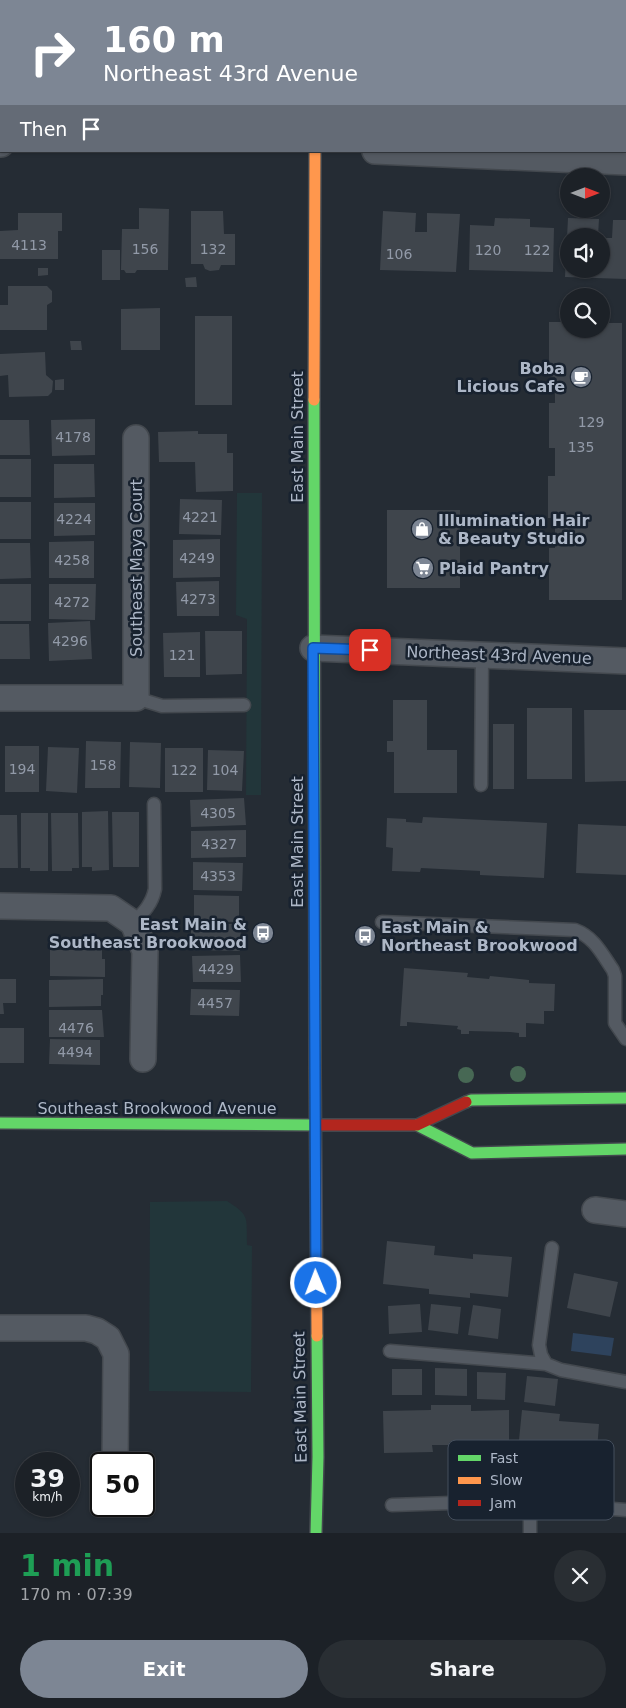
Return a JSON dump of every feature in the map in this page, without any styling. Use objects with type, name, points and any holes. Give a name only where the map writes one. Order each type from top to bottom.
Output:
[{"type":"main road","name":"East Main Street","points":[[314,152],[313,648],[318,1457],[316,1533]]},
{"type":"main road","points":[[417,1125],[471,1100],[626,1098]]},
{"type":"main road","name":"Southeast Brookwood Avenue","points":[[0,1123],[417,1125]]},
{"type":"main road","points":[[417,1125],[472,1153],[626,1149]]},
{"type":"street","points":[[398,152],[626,162]]},
{"type":"street","name":"Southeast Maya Court","points":[[136,438],[136,698]]},
{"type":"street","name":"Northeast 43rd Avenue","points":[[313,648],[626,660]]},
{"type":"street","points":[[0,698],[136,698]]},
{"type":"street","points":[[0,906],[111,908],[133,923],[145,951],[143,1059]]},
{"type":"street","points":[[595,1210],[626,1214]]},
{"type":"street","points":[[0,1328],[86,1328],[97,1331],[108,1338],[116,1354],[115,1452]]},
{"type":"lane","points":[[481,786],[482,655]]},
{"type":"lane","points":[[136,698],[162,706],[244,705]]},
{"type":"lane","points":[[133,923],[145,912],[152,900],[155,889],[154,804]]},
{"type":"lane","points":[[382,922],[576,930],[584,933],[592,940],[613,970],[615,976],[615,1023],[626,1039]]},
{"type":"lane","points":[[546,1364],[541,1355],[539,1344],[552,1248]]},
{"type":"lane","points":[[390,1351],[546,1364],[561,1370],[626,1382]]},
{"type":"lane","points":[[392,1505],[448,1503]]},
{"type":"lane","points":[[530,1520],[530,1533]]},
{"type":"green space","points":[[237,493],[262,493],[261,795],[246,795],[247,619],[236,615]]},
{"type":"green space","points":[[227,1201],[244,1214],[247,1223],[247,1245],[252,1246],[251,1392],[149,1391],[150,1202]]},
{"type":"water","points":[[573,1333],[614,1338],[611,1356],[571,1351]]},
{"type":"building","points":[[139,208],[169,209],[168,270],[137,270],[135,273],[126,273],[124,270],[121,270],[122,229],[139,229]]},
{"type":"building","points":[[191,211],[223,211],[224,234],[235,234],[235,265],[221,265],[219,270],[210,271],[205,269],[203,264],[191,264]]},
{"type":"building","points":[[383,211],[416,213],[415,232],[427,232],[427,213],[460,214],[456,272],[380,270]]},
{"type":"building","points":[[18,213],[62,213],[62,231],[58,231],[58,259],[0,259],[0,231],[18,230]]},
{"type":"building","points":[[495,218],[530,219],[530,227],[554,228],[553,272],[469,270],[470,225],[494,226]]},
{"type":"building","points":[[568,218],[599,219],[598,228],[567,228]]},
{"type":"building","points":[[613,220],[626,220],[626,279],[596,278],[610,278],[610,238],[612,238]]},
{"type":"building","points":[[102,250],[120,250],[120,280],[102,280]]},
{"type":"building","points":[[38,268],[48,268],[48,275],[38,276]]},
{"type":"building","points":[[196,277],[197,287],[186,287],[185,278]]},
{"type":"building","points":[[8,286],[47,286],[52,291],[52,302],[47,305],[47,330],[0,330],[0,305],[8,305]]},
{"type":"building","points":[[160,308],[160,350],[121,350],[121,309]]},
{"type":"building","points":[[195,316],[232,316],[232,405],[195,405]]},
{"type":"building","points":[[549,322],[560,322],[560,338],[610,338],[610,323],[622,323],[622,600],[549,600],[549,548],[555,548],[555,518],[548,518],[548,476],[555,476],[555,448],[549,448],[549,403],[555,403],[555,377],[549,376]]},
{"type":"building","points":[[70,341],[81,341],[82,350],[71,350]]},
{"type":"building","points":[[45,352],[46,375],[53,381],[52,392],[48,396],[9,397],[8,375],[0,376],[0,354]]},
{"type":"building","points":[[64,379],[64,390],[55,390],[55,380]]},
{"type":"building","points":[[95,419],[95,455],[52,456],[51,420]]},
{"type":"building","points":[[0,420],[29,420],[30,455],[0,455]]},
{"type":"building","points":[[198,431],[198,434],[227,434],[227,453],[233,453],[233,491],[196,492],[195,462],[159,462],[158,432]]},
{"type":"building","points":[[0,459],[31,459],[31,497],[0,497]]},
{"type":"building","points":[[54,464],[94,464],[95,497],[54,498]]},
{"type":"building","points":[[180,499],[222,500],[221,535],[179,534]]},
{"type":"building","points":[[0,502],[31,502],[31,539],[0,539]]},
{"type":"building","points":[[54,503],[95,503],[95,535],[54,536]]},
{"type":"building","points":[[387,510],[460,510],[460,588],[387,588]]},
{"type":"building","points":[[220,539],[220,577],[173,578],[173,540]]},
{"type":"building","points":[[94,541],[94,578],[49,578],[49,542]]},
{"type":"building","points":[[0,543],[30,543],[31,578],[0,579]]},
{"type":"building","points":[[219,581],[219,616],[177,616],[176,582]]},
{"type":"building","points":[[0,584],[31,584],[31,621],[0,621]]},
{"type":"building","points":[[49,584],[96,584],[95,620],[49,619]]},
{"type":"building","points":[[90,621],[92,659],[49,661],[48,623]]},
{"type":"building","points":[[0,624],[29,624],[30,659],[0,659]]},
{"type":"building","points":[[205,631],[242,631],[242,674],[206,675]]},
{"type":"building","points":[[200,632],[200,677],[164,677],[163,633]]},
{"type":"building","points":[[393,700],[427,700],[427,750],[457,750],[457,793],[394,793],[394,752],[387,752],[387,741],[393,741]]},
{"type":"building","points":[[527,708],[572,708],[572,779],[527,779]]},
{"type":"building","points":[[584,710],[626,710],[626,781],[585,782]]},
{"type":"building","points":[[493,724],[514,724],[514,789],[493,789]]},
{"type":"building","points":[[86,741],[121,742],[120,788],[85,788]]},
{"type":"building","points":[[130,742],[161,743],[160,788],[129,787]]},
{"type":"building","points":[[5,746],[39,746],[39,792],[5,792]]},
{"type":"building","points":[[48,747],[79,748],[77,793],[46,791]]},
{"type":"building","points":[[165,748],[203,748],[203,792],[165,792]]},
{"type":"building","points":[[208,750],[244,751],[242,791],[207,790]]},
{"type":"building","points":[[244,798],[246,825],[191,827],[190,800]]},
{"type":"building","points":[[108,811],[109,870],[92,871],[92,867],[82,867],[82,812]]},
{"type":"building","points":[[112,812],[139,812],[139,867],[113,867]]},
{"type":"building","points":[[21,813],[48,813],[48,871],[30,871],[30,868],[21,868]]},
{"type":"building","points":[[51,813],[78,813],[79,868],[72,868],[72,871],[52,871]]},
{"type":"building","points":[[0,815],[17,815],[18,868],[0,868]]},
{"type":"building","points":[[423,817],[547,823],[544,878],[480,875],[480,871],[421,868],[420,872],[392,871],[393,848],[386,847],[387,818],[406,819],[406,822],[422,823]]},
{"type":"building","points":[[578,824],[626,826],[626,875],[576,873]]},
{"type":"building","points":[[246,830],[246,857],[191,858],[191,831]]},
{"type":"building","points":[[193,862],[243,863],[242,891],[193,890]]},
{"type":"building","points":[[194,895],[239,896],[239,922],[194,921]]},
{"type":"building","points":[[191,924],[241,924],[240,951],[191,950]]},
{"type":"building","points":[[50,950],[102,950],[102,959],[105,959],[105,977],[50,976]]},
{"type":"building","points":[[240,955],[241,982],[193,982],[192,956]]},
{"type":"building","points":[[404,968],[468,973],[467,977],[489,979],[490,976],[529,980],[529,983],[555,984],[554,1011],[544,1011],[544,1024],[526,1023],[526,1037],[519,1037],[519,1033],[510,1032],[469,1031],[469,1034],[461,1034],[461,1030],[457,1029],[458,1026],[407,1022],[407,1026],[400,1026]]},
{"type":"building","points":[[0,979],[16,979],[16,1003],[3,1003],[4,1014],[0,1014]]},
{"type":"building","points":[[103,979],[101,1006],[49,1007],[49,980]]},
{"type":"building","points":[[191,989],[240,990],[239,1016],[190,1015]]},
{"type":"building","points":[[49,1010],[102,1010],[104,1037],[49,1037]]},
{"type":"building","points":[[0,1028],[24,1028],[24,1063],[0,1063]]},
{"type":"building","points":[[50,1039],[100,1040],[100,1065],[49,1064]]},
{"type":"building","points":[[387,1241],[435,1246],[434,1255],[473,1259],[473,1254],[512,1257],[508,1297],[470,1293],[470,1298],[429,1294],[429,1289],[383,1284]]},
{"type":"building","points":[[574,1273],[618,1282],[610,1317],[567,1308]]},
{"type":"building","points":[[420,1304],[422,1332],[389,1334],[388,1306]]},
{"type":"building","points":[[431,1304],[461,1307],[458,1334],[428,1330]]},
{"type":"building","points":[[473,1305],[501,1309],[498,1339],[468,1335]]},
{"type":"building","points":[[435,1368],[467,1369],[467,1396],[435,1395]]},
{"type":"building","points":[[392,1369],[422,1369],[422,1395],[392,1395]]},
{"type":"building","points":[[477,1372],[506,1373],[505,1400],[477,1399]]},
{"type":"building","points":[[527,1376],[558,1379],[555,1406],[524,1402]]},
{"type":"building","points":[[431,1405],[471,1405],[471,1411],[509,1410],[509,1440],[448,1440],[448,1445],[432,1445],[433,1452],[384,1453],[383,1411],[431,1410]]},
{"type":"building","points":[[522,1410],[560,1414],[559,1421],[599,1424],[598,1440],[519,1440]]},
{"type":"traffic: fast","points":[[314,400],[315,1068]]},
{"type":"traffic: fast","points":[[466,1102],[471,1100],[626,1098]]},
{"type":"traffic: fast","points":[[0,1123],[317,1125]]},
{"type":"traffic: fast","points":[[417,1125],[472,1153],[626,1149]]},
{"type":"traffic: fast","points":[[316,1533],[318,1457],[317,1336]]},
{"type":"traffic: slow","points":[[314,400],[315,152]]},
{"type":"traffic: slow","points":[[315,1068],[317,1336]]},
{"type":"traffic: jam","points":[[317,1125],[417,1125],[466,1102]]},
{"type":"place","name":"Boba Licious Cafe","points":[[581,377]]},
{"type":"place","name":"Illumination Hair & Beauty Studio","points":[[422,529]]},
{"type":"place","name":"Plaid Pantry","points":[[423,568]]},
{"type":"place","name":"East Main & Southeast Brookwood","points":[[263,933]]},
{"type":"place","name":"East Main & Northeast Brookwood","points":[[365,936]]},
{"type":"route","points":[[316,1283],[313,648],[370,650]]}]
